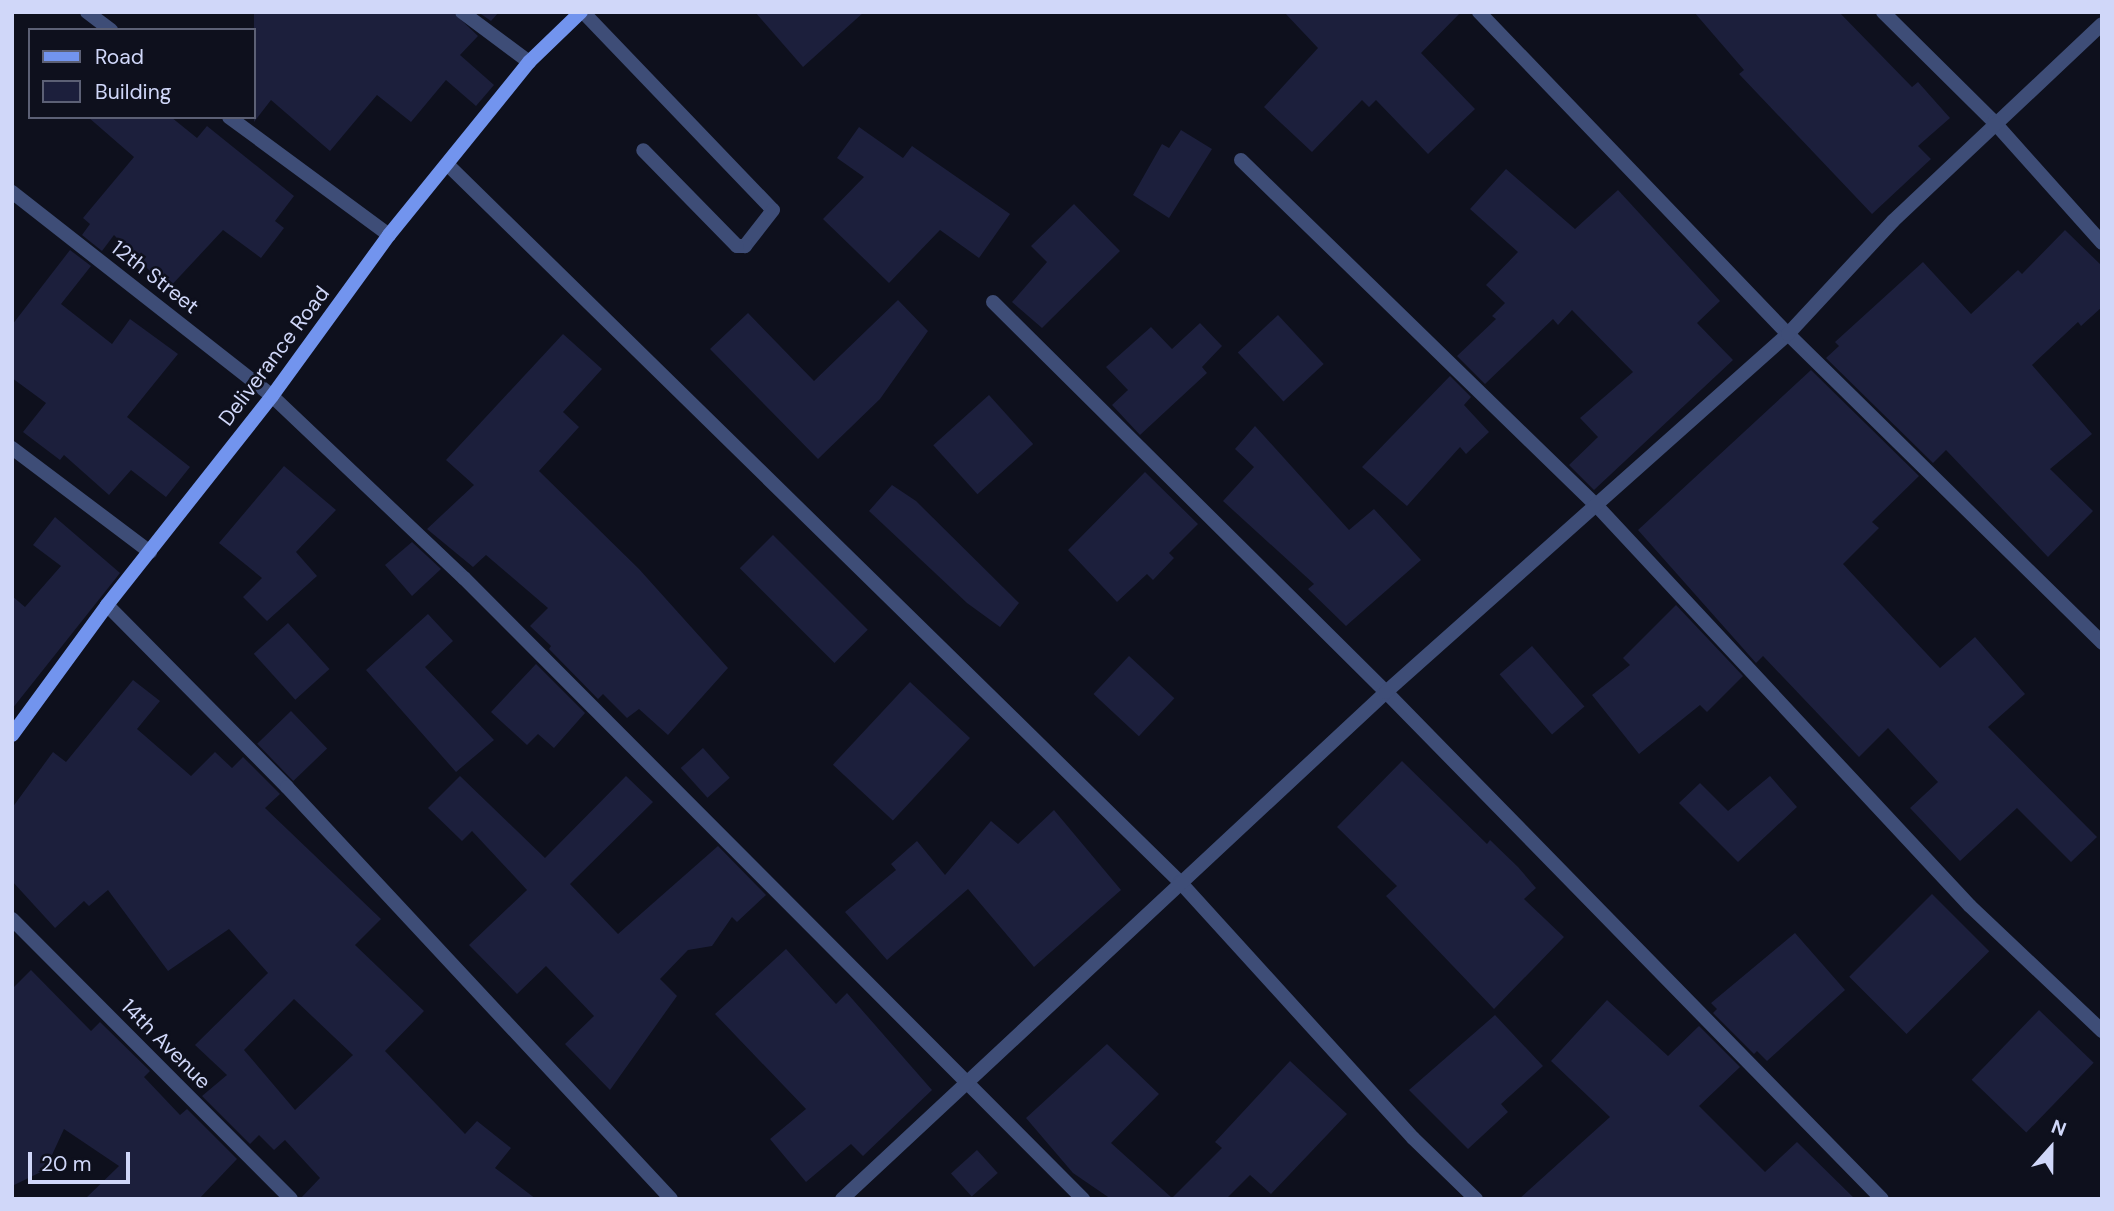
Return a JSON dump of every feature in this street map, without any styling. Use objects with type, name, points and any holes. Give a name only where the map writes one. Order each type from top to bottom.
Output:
[{"type":"street","points":[[87,12],[108,28]]},
{"type":"street","points":[[462,12],[529,62]]},
{"type":"street","points":[[582,12],[773,210],[745,246],[737,246],[643,150]]},
{"type":"street","name":"Deliverance Road","points":[[14,729],[107,605],[272,396],[389,235],[529,62],[582,12]]},
{"type":"street","points":[[1479,12],[1788,334],[2102,643]]},
{"type":"street","points":[[1883,12],[1994,122],[2102,243]]},
{"type":"street","points":[[842,1199],[965,1080],[1386,691],[1788,334],[1994,122],[2102,24]]},
{"type":"street","points":[[232,119],[389,235]]},
{"type":"street","points":[[1241,160],[1596,505],[1970,906],[2102,1031]]},
{"type":"street","points":[[448,165],[1180,881],[1413,1138],[1476,1199]]},
{"type":"street","name":"12th Street","points":[[12,192],[272,396],[484,597],[1083,1199]]},
{"type":"street","points":[[993,302],[1386,691],[1882,1199]]},
{"type":"street","points":[[12,447],[150,552]]},
{"type":"street","points":[[107,605],[287,787],[671,1199]]},
{"type":"street","name":"14th Avenue","points":[[12,919],[291,1199]]},
{"type":"building","points":[[254,12],[453,12],[478,36],[460,55],[494,85],[476,106],[446,80],[411,122],[377,95],[330,151],[271,100],[254,122]]},
{"type":"building","points":[[478,12],[499,12],[491,21]]},
{"type":"building","points":[[755,12],[864,12],[803,67]]},
{"type":"building","points":[[1284,12],[1461,12],[1421,53],[1475,109],[1428,154],[1376,100],[1369,107],[1362,100],[1312,152],[1264,107],[1318,48]]},
{"type":"building","points":[[1694,12],[1839,12],[1912,87],[1918,82],[1950,118],[1918,146],[1931,159],[1872,214],[1739,74],[1744,70]]},
{"type":"building","points":[[90,119],[173,119],[197,138],[207,126],[294,196],[275,221],[284,228],[261,258],[223,230],[168,289],[114,235],[102,251],[82,235],[90,224],[83,218],[134,157]]},
{"type":"building","points":[[859,127],[903,158],[912,146],[1010,214],[979,258],[940,230],[889,283],[823,219],[864,177],[837,158]]},
{"type":"building","points":[[1181,130],[1212,149],[1169,218],[1133,195],[1162,144],[1169,148]]},
{"type":"building","points":[[1506,169],[1575,229],[1618,190],[1720,301],[1697,323],[1733,360],[1594,490],[1569,465],[1598,437],[1580,418],[1633,372],[1572,310],[1558,325],[1553,319],[1485,384],[1457,356],[1496,319],[1492,316],[1505,303],[1486,285],[1518,252],[1470,209]]},
{"type":"building","points":[[1074,204],[1120,251],[1042,328],[1012,302],[1047,262],[1031,246]]},
{"type":"building","points":[[2065,230],[2102,266],[2102,307],[2081,326],[2078,322],[2032,365],[2092,434],[2050,469],[2093,511],[2048,557],[1946,450],[1933,463],[1826,358],[1839,346],[1835,342],[1923,262],[1971,314],[2018,270],[2022,274]]},
{"type":"building","points":[[70,250],[91,266],[61,304],[112,344],[130,319],[178,354],[127,417],[190,467],[166,497],[131,470],[109,495],[64,455],[60,460],[23,432],[46,403],[12,378],[12,325]]},
{"type":"building","points":[[898,300],[928,331],[880,399],[818,459],[710,349],[748,313],[814,381]]},
{"type":"building","points":[[1278,315],[1324,364],[1283,402],[1238,353]]},
{"type":"building","points":[[1200,323],[1222,346],[1202,367],[1207,373],[1140,435],[1112,405],[1128,390],[1106,367],[1151,327],[1172,349]]},
{"type":"building","points":[[563,334],[602,369],[563,412],[579,427],[539,471],[639,569],[728,668],[668,735],[639,709],[627,718],[603,694],[598,699],[530,626],[548,608],[486,555],[473,567],[427,529],[474,485],[446,460]]},
{"type":"building","points":[[1811,370],[1919,476],[1872,522],[1879,528],[1843,564],[1940,668],[1975,637],[2025,694],[1988,727],[2097,837],[2071,862],[2017,808],[1960,861],[1910,808],[1938,782],[1888,728],[1859,757],[1763,656],[1756,663],[1638,530]]},
{"type":"building","points":[[1450,376],[1471,397],[1464,405],[1489,432],[1466,454],[1460,447],[1407,506],[1362,467]]},
{"type":"building","points":[[989,395],[1033,444],[977,494],[933,445]]},
{"type":"building","points":[[1255,426],[1349,530],[1374,509],[1421,560],[1346,626],[1308,589],[1314,584],[1223,501],[1254,467],[1235,449]]},
{"type":"building","points":[[284,466],[336,510],[296,552],[317,576],[267,621],[243,597],[262,578],[219,543]]},
{"type":"building","points":[[1145,472],[1198,524],[1169,553],[1174,558],[1153,580],[1147,574],[1117,602],[1068,550]]},
{"type":"building","points":[[892,485],[916,501],[1019,603],[1000,627],[967,603],[869,511]]},
{"type":"building","points":[[55,517],[120,573],[12,709],[12,596],[25,607],[61,566],[33,545]]},
{"type":"building","points":[[773,535],[868,630],[835,663],[740,568]]},
{"type":"building","points":[[412,542],[441,569],[412,596],[385,565]]},
{"type":"building","points":[[1676,605],[1743,676],[1707,712],[1700,705],[1639,754],[1592,695],[1630,665],[1623,658]]},
{"type":"building","points":[[428,614],[453,641],[425,667],[494,740],[456,772],[366,670]]},
{"type":"building","points":[[288,623],[329,669],[295,700],[254,654]]},
{"type":"building","points":[[1532,646],[1584,706],[1552,735],[1500,674]]},
{"type":"building","points":[[1129,656],[1174,698],[1139,736],[1094,694]]},
{"type":"building","points":[[536,664],[585,713],[554,748],[538,734],[527,745],[491,712]]},
{"type":"building","points":[[133,680],[160,701],[137,729],[191,776],[215,752],[232,768],[243,757],[280,794],[265,808],[381,919],[355,945],[424,1011],[385,1051],[465,1134],[477,1121],[511,1148],[495,1168],[536,1199],[300,1199],[320,1178],[285,1140],[274,1150],[259,1135],[250,1144],[202,1096],[227,1075],[195,1045],[268,973],[229,929],[168,971],[108,890],[89,906],[84,901],[55,928],[12,881],[12,808],[53,752],[66,762]],"holes":[[[294,999],[353,1055],[295,1110],[244,1050]]]},
{"type":"building","points":[[910,682],[970,738],[893,821],[833,765]]},
{"type":"building","points":[[291,711],[327,748],[293,781],[257,744]]},
{"type":"building","points":[[703,748],[730,778],[707,798],[681,768]]},
{"type":"building","points":[[1402,761],[1487,844],[1490,840],[1518,867],[1536,888],[1524,899],[1564,937],[1494,1009],[1386,896],[1397,886],[1337,827]]},
{"type":"building","points":[[460,776],[545,858],[626,776],[653,802],[570,884],[618,934],[718,846],[766,895],[737,922],[732,917],[712,946],[688,950],[660,979],[677,996],[610,1090],[565,1044],[594,1016],[546,966],[517,994],[469,945],[527,890],[472,831],[462,841],[428,808]]},
{"type":"building","points":[[1770,776],[1797,807],[1738,862],[1679,803],[1700,783],[1728,811]]},
{"type":"building","points":[[1054,810],[1121,890],[1034,967],[968,889],[887,960],[845,912],[896,870],[891,864],[917,841],[945,875],[991,821],[1018,844]]},
{"type":"building","points":[[1932,894],[1989,951],[1907,1034],[1849,977]]},
{"type":"building","points":[[1795,933],[1845,990],[1767,1061],[1757,1051],[1754,1054],[1713,1013],[1717,1009],[1711,1003]]},
{"type":"building","points":[[786,949],[836,1004],[847,993],[932,1090],[863,1156],[851,1144],[806,1182],[770,1139],[806,1109],[715,1014]]},
{"type":"building","points":[[31,970],[91,1031],[100,1022],[150,1071],[144,1077],[180,1115],[187,1109],[237,1159],[199,1199],[85,1199],[119,1166],[64,1129],[45,1170],[12,1186],[12,989]]},
{"type":"building","points":[[1607,1000],[1668,1056],[1699,1026],[1740,1067],[1699,1106],[1765,1172],[1797,1142],[1855,1199],[1519,1199],[1610,1117],[1551,1061]]},
{"type":"building","points":[[2039,1010],[2094,1063],[2026,1133],[1972,1080]]},
{"type":"building","points":[[1495,1015],[1543,1066],[1501,1104],[1508,1112],[1468,1149],[1409,1090]]},
{"type":"building","points":[[1107,1044],[1159,1094],[1111,1143],[1172,1198],[1222,1148],[1215,1142],[1290,1061],[1347,1114],[1271,1194],[1250,1175],[1226,1199],[1111,1199],[1073,1173],[1026,1118]]},
{"type":"building","points":[[977,1150],[998,1173],[972,1196],[951,1173]]}]
